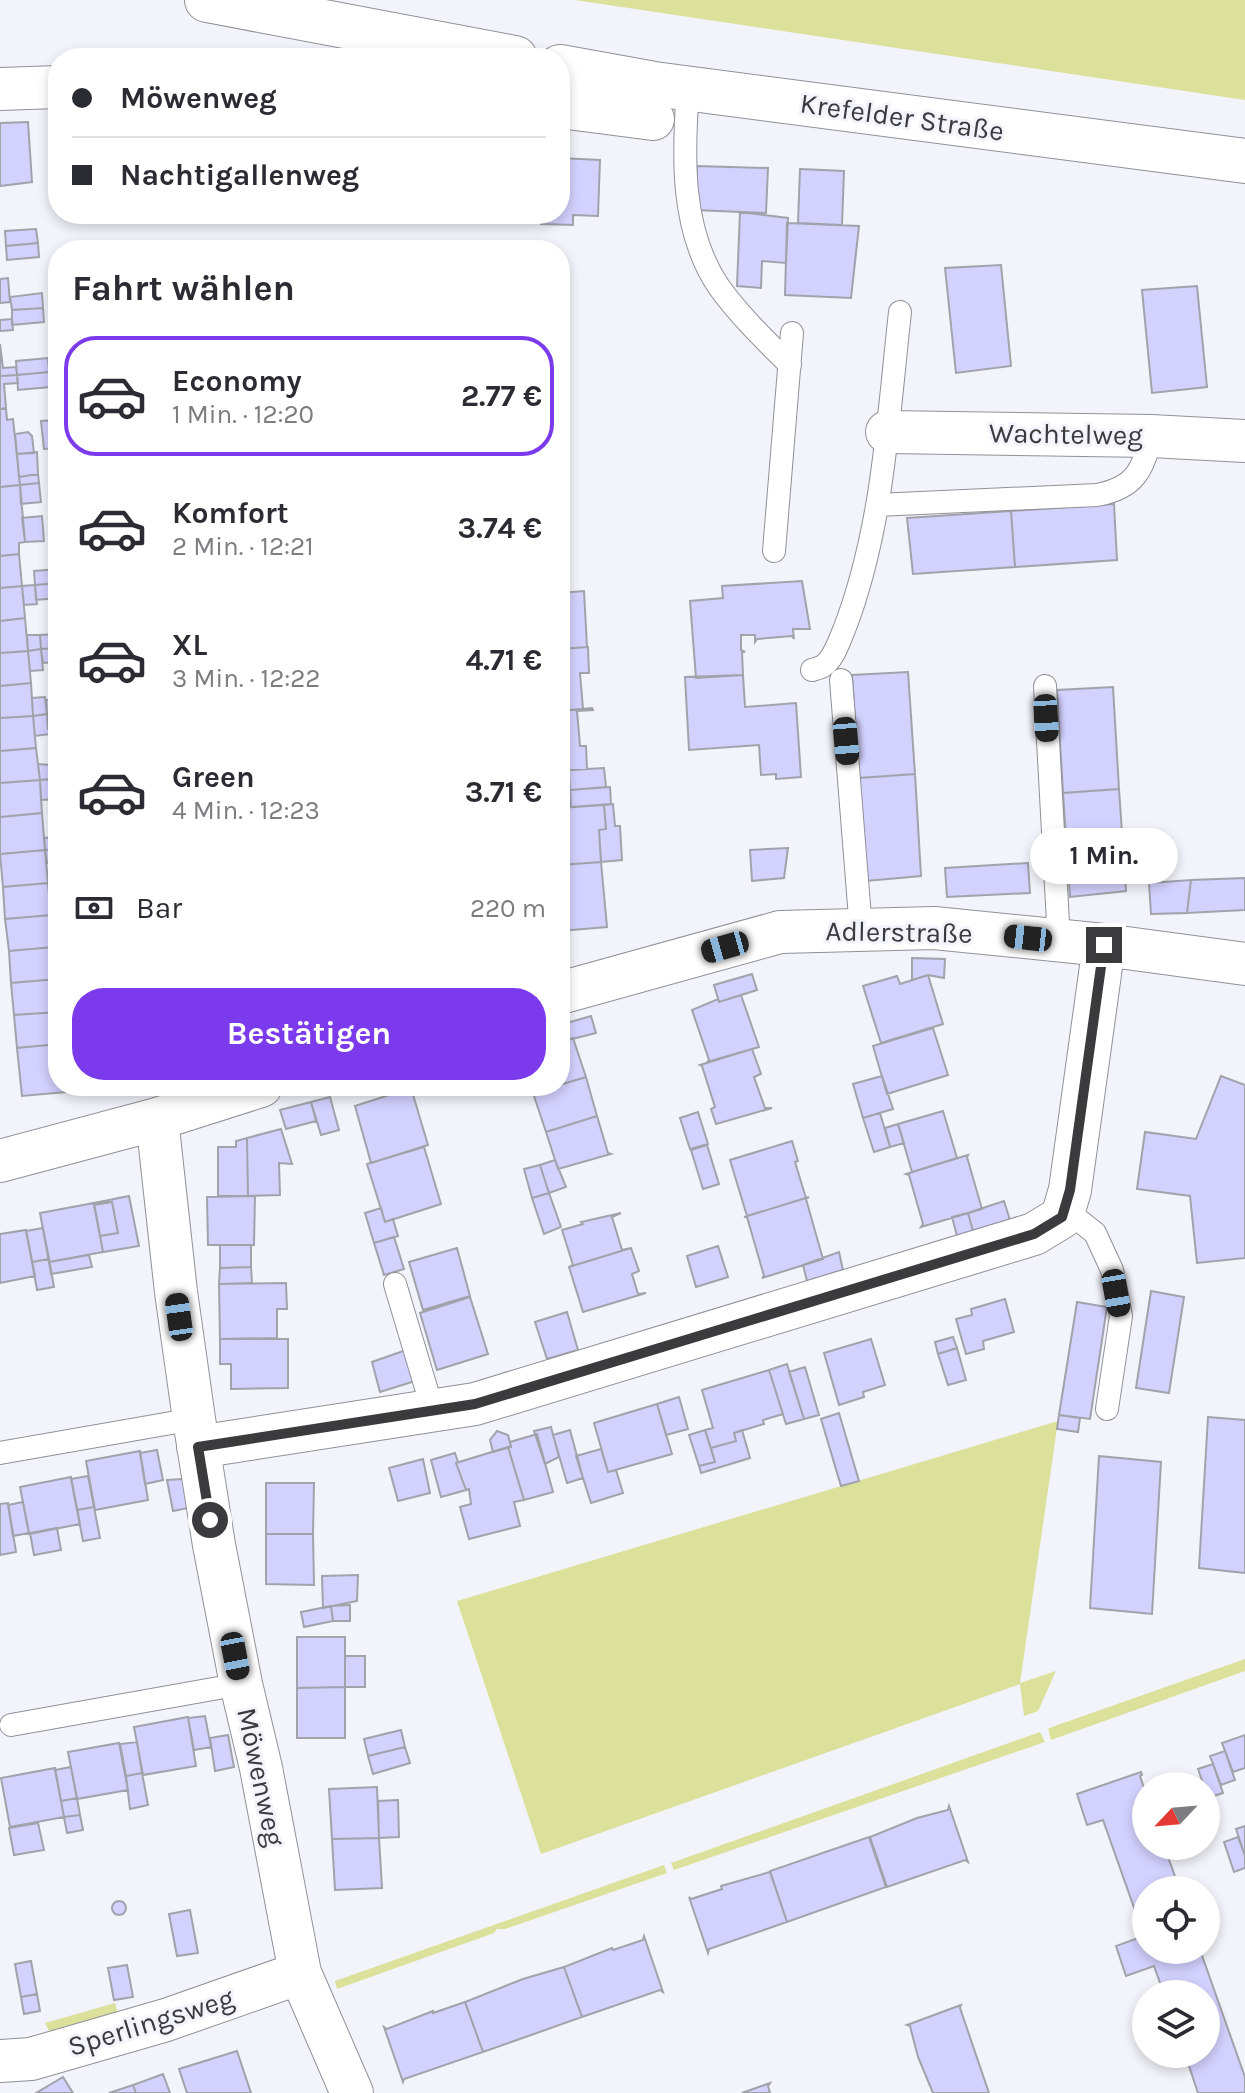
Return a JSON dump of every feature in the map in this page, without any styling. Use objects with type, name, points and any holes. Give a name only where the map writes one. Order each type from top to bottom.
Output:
[{"type":"main road","points":[[207,0],[462,48]]},
{"type":"main road","name":"Krefelder Straße","points":[[570,69],[688,88],[1245,161]]},
{"type":"street","points":[[0,89],[48,87]]},
{"type":"street","points":[[570,108],[653,119]]},
{"type":"street","name":"Wachtelweg","points":[[887,432],[1151,436],[1245,441]]},
{"type":"street","name":"Adlerstraße","points":[[570,990],[780,932],[934,928],[1104,945],[1245,964]]},
{"type":"street","points":[[196,1433],[433,1411],[475,1404],[1034,1234],[1062,1217],[1070,1190],[1104,945]]},
{"type":"street","points":[[1,1151],[157,1119],[229,1096]]},
{"type":"street","name":"Möwenweg","points":[[157,1119],[176,1292],[196,1433],[241,1684],[261,1768],[300,1973],[352,2093]]},
{"type":"street","name":"Sperlingsweg","points":[[0,2061],[31,2059],[151,2024],[300,1973]]},
{"type":"lane","points":[[688,88],[685,175],[692,222],[702,253],[719,286],[790,365]]},
{"type":"lane","points":[[812,670],[825,666],[837,649],[857,593],[877,505],[900,312]]},
{"type":"lane","points":[[774,551],[792,333]]},
{"type":"lane","points":[[877,505],[1113,492],[1138,473],[1151,436]]},
{"type":"lane","points":[[841,680],[861,930]]},
{"type":"lane","points":[[1045,686],[1059,941]]},
{"type":"lane","points":[[1062,1217],[1081,1222],[1095,1233],[1112,1270],[1121,1316],[1107,1409]]},
{"type":"lane","points":[[395,1284],[433,1411]]},
{"type":"lane","points":[[0,1453],[196,1433]]},
{"type":"lane","points":[[11,1725],[241,1684]]},
{"type":"green space","points":[[575,0],[1245,0],[1245,100]]},
{"type":"green space","points":[[1058,1421],[1020,1683],[1056,1671],[1038,1711],[1024,1716],[1020,1684],[541,1854],[457,1601]]},
{"type":"green space","points":[[1245,1659],[1245,1671],[1051,1740],[1048,1729],[1052,1727]]},
{"type":"green space","points":[[1040,1732],[1045,1742],[674,1870],[671,1863]]},
{"type":"green space","points":[[664,1865],[667,1873],[505,1929],[497,1929],[494,1933],[337,1989],[335,1981]]},
{"type":"green space","points":[[115,2003],[119,2018],[50,2033],[45,2023]]},
{"type":"building","points":[[28,122],[32,182],[0,186],[0,123]]},
{"type":"building","points":[[570,158],[600,160],[598,216],[573,215],[573,225],[541,224],[570,224]]},
{"type":"building","points":[[697,166],[768,168],[766,213],[695,210]]},
{"type":"building","points":[[800,169],[844,171],[842,225],[798,223]]},
{"type":"building","points":[[740,212],[788,218],[786,263],[762,261],[761,288],[737,286]]},
{"type":"building","points":[[787,223],[859,226],[851,298],[785,295]]},
{"type":"building","points":[[36,229],[38,243],[6,246],[5,231]]},
{"type":"building","points":[[38,243],[39,257],[7,260],[6,246]]},
{"type":"building","points":[[1001,265],[1011,366],[956,373],[945,268]]},
{"type":"building","points":[[8,278],[10,302],[0,303],[0,279]]},
{"type":"building","points":[[1197,286],[1207,387],[1152,393],[1142,290]]},
{"type":"building","points":[[42,293],[43,308],[12,310],[10,297]]},
{"type":"building","points":[[43,308],[44,322],[12,325],[12,310]]},
{"type":"building","points":[[12,319],[13,330],[0,331],[0,320]]},
{"type":"building","points":[[0,344],[3,368],[16,367],[17,375],[0,376]]},
{"type":"building","points":[[48,358],[48,372],[17,375],[16,361]]},
{"type":"building","points":[[48,372],[48,387],[18,390],[17,375]]},
{"type":"building","points":[[17,375],[18,383],[4,384],[6,408],[0,409],[0,376]]},
{"type":"building","points":[[6,408],[7,420],[13,419],[20,485],[0,487],[0,409]]},
{"type":"building","points":[[41,421],[48,421],[48,449],[44,449]]},
{"type":"building","points":[[28,432],[32,436],[34,453],[17,454],[15,434]]},
{"type":"building","points":[[37,452],[38,474],[19,477],[17,454]]},
{"type":"building","points":[[38,474],[39,483],[20,485],[19,477]]},
{"type":"building","points":[[39,483],[41,502],[21,504],[20,485]]},
{"type":"building","points":[[20,485],[25,542],[19,543],[19,554],[0,556],[0,487]]},
{"type":"building","points":[[1114,504],[1117,560],[1015,567],[1011,511]]},
{"type":"building","points":[[1011,511],[1015,567],[913,574],[907,518]]},
{"type":"building","points":[[42,516],[44,541],[25,542],[22,518]]},
{"type":"building","points":[[19,554],[22,586],[0,588],[0,556]]},
{"type":"building","points":[[48,570],[48,584],[35,585],[34,571]]},
{"type":"building","points":[[802,581],[810,629],[793,629],[794,639],[792,636],[757,639],[755,642],[755,635],[741,635],[741,650],[745,652],[742,652],[743,675],[696,678],[690,601],[723,598],[722,586]]},
{"type":"building","points":[[48,584],[48,599],[36,600],[35,585]]},
{"type":"building","points":[[35,585],[37,604],[24,605],[22,586]]},
{"type":"building","points":[[22,586],[25,618],[0,621],[0,588]]},
{"type":"building","points":[[584,591],[587,647],[570,648],[570,592]]},
{"type":"building","points":[[25,618],[28,651],[0,653],[0,621]]},
{"type":"building","points":[[27,635],[40,635],[41,649],[28,651]]},
{"type":"building","points":[[40,635],[48,635],[48,649],[41,649]]},
{"type":"building","points":[[588,647],[589,673],[580,673],[583,709],[570,710],[570,648]]},
{"type":"building","points":[[41,649],[48,649],[48,663],[43,663]]},
{"type":"building","points":[[41,649],[43,670],[30,671],[28,651]]},
{"type":"building","points":[[28,651],[31,683],[0,686],[0,653]]},
{"type":"building","points":[[908,672],[915,774],[859,778],[852,675]]},
{"type":"building","points":[[743,675],[745,707],[796,703],[801,777],[776,779],[776,774],[761,775],[759,745],[689,750],[685,677]]},
{"type":"building","points":[[31,683],[33,716],[0,718],[0,686]]},
{"type":"building","points":[[1113,687],[1119,789],[1063,793],[1057,690]]},
{"type":"building","points":[[45,697],[47,714],[33,716],[32,698]]},
{"type":"building","points":[[570,710],[593,710],[577,711],[580,746],[586,746],[587,769],[570,770]]},
{"type":"building","points":[[47,714],[48,734],[35,736],[33,716]]},
{"type":"building","points":[[33,716],[36,748],[0,751],[0,718]]},
{"type":"building","points":[[36,748],[40,780],[0,783],[0,751]]},
{"type":"building","points":[[38,764],[48,765],[48,779],[40,780]]},
{"type":"building","points":[[604,768],[606,787],[570,790],[570,770]]},
{"type":"building","points":[[915,774],[921,876],[866,881],[859,778]]},
{"type":"building","points":[[48,779],[48,800],[41,800],[40,780]]},
{"type":"building","points":[[40,780],[42,813],[0,817],[0,783]]},
{"type":"building","points":[[610,787],[611,804],[571,807],[570,790]]},
{"type":"building","points":[[1119,789],[1126,891],[1070,897],[1063,793]]},
{"type":"building","points":[[613,804],[615,826],[620,826],[622,860],[601,862],[599,830],[606,829],[604,805]]},
{"type":"building","points":[[604,805],[606,829],[599,830],[601,862],[570,864],[570,807]]},
{"type":"building","points":[[42,813],[45,850],[0,854],[0,817]]},
{"type":"building","points":[[44,838],[48,838],[48,850],[45,850]]},
{"type":"building","points":[[788,848],[784,878],[752,881],[750,850]]},
{"type":"building","points":[[45,850],[48,883],[3,887],[0,854]]},
{"type":"building","points":[[601,862],[607,927],[570,930],[570,864]]},
{"type":"building","points":[[1028,863],[1030,893],[947,897],[945,868]]},
{"type":"building","points":[[1245,878],[1245,910],[1187,913],[1191,880]]},
{"type":"building","points":[[1191,880],[1187,913],[1151,914],[1149,883]]},
{"type":"building","points":[[48,883],[48,915],[5,919],[3,887]]},
{"type":"building","points":[[48,915],[48,948],[9,951],[5,919]]},
{"type":"building","points":[[48,948],[48,980],[11,983],[9,951]]},
{"type":"building","points":[[912,958],[945,959],[944,978],[928,975],[912,980]]},
{"type":"building","points":[[752,974],[757,990],[719,1002],[714,985]]},
{"type":"building","points":[[928,975],[943,1024],[881,1043],[863,986],[897,976],[900,984]]},
{"type":"building","points":[[48,980],[48,1013],[14,1015],[11,983]]},
{"type":"building","points":[[741,995],[759,1047],[707,1062],[709,1060],[692,1010],[718,999],[719,1002]]},
{"type":"building","points":[[48,1013],[48,1045],[17,1048],[14,1015]]},
{"type":"building","points":[[591,1016],[596,1033],[570,1040],[570,1022]]},
{"type":"building","points":[[933,1028],[948,1075],[887,1094],[873,1046]]},
{"type":"building","points":[[573,1038],[586,1077],[570,1082],[570,1039]]},
{"type":"building","points":[[48,1045],[48,1094],[22,1096],[17,1048]]},
{"type":"building","points":[[752,1049],[761,1074],[754,1077],[765,1108],[772,1108],[716,1124],[711,1109],[715,1107],[700,1065]]},
{"type":"building","points":[[882,1076],[893,1109],[863,1118],[853,1084]]},
{"type":"building","points":[[1221,1076],[1245,1085],[1245,1258],[1197,1263],[1190,1196],[1137,1189],[1145,1132],[1196,1139]]},
{"type":"building","points":[[586,1077],[597,1116],[546,1132],[534,1096],[570,1096],[570,1082]]},
{"type":"building","points":[[386,1096],[413,1096],[428,1145],[371,1163],[355,1106]]},
{"type":"building","points":[[330,1097],[339,1130],[321,1135],[311,1102]]},
{"type":"building","points":[[311,1102],[316,1121],[286,1129],[280,1110]]},
{"type":"building","points":[[943,1111],[957,1158],[912,1172],[898,1124]]},
{"type":"building","points":[[698,1112],[708,1144],[690,1149],[680,1118]]},
{"type":"building","points":[[880,1113],[890,1147],[874,1152],[863,1118]]},
{"type":"building","points":[[597,1116],[608,1153],[611,1154],[558,1169],[546,1132]]},
{"type":"building","points":[[898,1124],[904,1143],[890,1147],[885,1128]]},
{"type":"building","points":[[281,1129],[292,1164],[279,1163],[280,1195],[248,1196],[247,1138]]},
{"type":"building","points":[[247,1138],[248,1196],[218,1196],[218,1147],[236,1147],[236,1141]]},
{"type":"building","points":[[792,1141],[806,1198],[747,1216],[730,1160]]},
{"type":"building","points":[[707,1145],[719,1184],[703,1189],[691,1150]]},
{"type":"building","points":[[424,1147],[441,1204],[385,1222],[367,1164]]},
{"type":"building","points":[[968,1155],[982,1209],[921,1227],[923,1224],[909,1175],[906,1174]]},
{"type":"building","points":[[555,1160],[566,1187],[549,1193],[540,1165]]},
{"type":"building","points":[[540,1165],[549,1193],[532,1198],[524,1169]]},
{"type":"building","points":[[549,1193],[561,1227],[544,1234],[532,1198]]},
{"type":"building","points":[[129,1196],[139,1246],[103,1252],[100,1236],[118,1233],[112,1202],[94,1203]]},
{"type":"building","points":[[255,1196],[254,1245],[208,1245],[207,1197]]},
{"type":"building","points":[[809,1197],[806,1199],[823,1259],[762,1278],[764,1276],[747,1217],[744,1217]]},
{"type":"building","points":[[1004,1201],[1010,1220],[973,1231],[968,1213]]},
{"type":"building","points":[[112,1202],[118,1233],[100,1236],[94,1205]]},
{"type":"building","points":[[94,1203],[103,1252],[49,1262],[40,1213]]},
{"type":"building","points":[[381,1208],[385,1222],[393,1219],[398,1236],[374,1243],[365,1213]]},
{"type":"building","points":[[621,1213],[612,1217],[622,1250],[631,1248],[569,1267],[573,1265],[562,1230],[583,1224],[581,1222]]},
{"type":"building","points":[[968,1213],[973,1231],[957,1236],[952,1217]]},
{"type":"building","points":[[43,1228],[49,1259],[32,1262],[26,1231]]},
{"type":"building","points":[[26,1230],[35,1276],[0,1283],[0,1234]]},
{"type":"building","points":[[394,1237],[404,1269],[384,1275],[374,1243]]},
{"type":"building","points":[[220,1245],[251,1245],[251,1267],[220,1268]]},
{"type":"building","points":[[718,1246],[728,1277],[696,1287],[687,1256]]},
{"type":"building","points":[[457,1248],[470,1296],[423,1310],[409,1262]]},
{"type":"building","points":[[631,1248],[639,1271],[632,1274],[638,1294],[646,1293],[583,1312],[569,1267]]},
{"type":"building","points":[[839,1252],[843,1270],[807,1281],[803,1265]]},
{"type":"building","points":[[89,1255],[92,1267],[51,1274],[49,1262]]},
{"type":"building","points":[[49,1259],[54,1287],[37,1290],[32,1262]]},
{"type":"building","points":[[251,1267],[252,1283],[219,1284],[220,1268]]},
{"type":"building","points":[[286,1283],[287,1309],[277,1309],[277,1338],[220,1339],[219,1284]]},
{"type":"building","points":[[1151,1291],[1184,1297],[1169,1393],[1136,1388]]},
{"type":"building","points":[[470,1297],[488,1354],[437,1370],[420,1313]]},
{"type":"building","points":[[1005,1299],[1014,1332],[983,1341],[984,1349],[966,1354],[956,1319],[972,1315],[971,1309]]},
{"type":"building","points":[[1077,1302],[1107,1307],[1090,1419],[1059,1415]]},
{"type":"building","points":[[567,1312],[578,1350],[547,1359],[535,1322]]},
{"type":"building","points":[[953,1337],[957,1348],[938,1354],[935,1342]]},
{"type":"building","points":[[220,1339],[288,1339],[288,1388],[231,1389],[231,1364],[220,1364]]},
{"type":"building","points":[[871,1339],[885,1385],[863,1392],[864,1397],[839,1405],[824,1353]]},
{"type":"building","points":[[957,1348],[966,1380],[948,1385],[938,1354]]},
{"type":"building","points":[[406,1350],[415,1381],[380,1392],[372,1362]]},
{"type":"building","points":[[787,1364],[804,1419],[786,1424],[769,1370]]},
{"type":"building","points":[[805,1367],[819,1415],[804,1419],[789,1372]]},
{"type":"building","points":[[769,1370],[783,1414],[763,1420],[764,1424],[734,1433],[736,1441],[711,1448],[705,1430],[713,1428],[702,1390]]},
{"type":"building","points":[[679,1397],[688,1429],[666,1435],[657,1404]]},
{"type":"building","points":[[657,1404],[672,1454],[608,1472],[594,1423]]},
{"type":"building","points":[[839,1413],[859,1481],[841,1486],[821,1419]]},
{"type":"building","points":[[1059,1415],[1080,1418],[1078,1432],[1057,1429]]},
{"type":"building","points":[[1208,1417],[1245,1420],[1245,1573],[1199,1568]]},
{"type":"building","points":[[551,1427],[559,1457],[545,1464],[534,1431]]},
{"type":"building","points":[[570,1430],[583,1478],[567,1483],[553,1435]]},
{"type":"building","points":[[705,1430],[715,1462],[699,1466],[689,1435]]},
{"type":"building","points":[[742,1430],[750,1458],[701,1473],[699,1466],[715,1462],[711,1448],[736,1441],[734,1433]]},
{"type":"building","points":[[497,1431],[508,1435],[511,1447],[493,1452],[490,1440]]},
{"type":"building","points":[[537,1434],[553,1492],[524,1500],[508,1447],[511,1447],[510,1442]]},
{"type":"building","points":[[508,1447],[524,1500],[514,1502],[520,1526],[469,1539],[460,1507],[471,1504],[469,1489],[466,1490],[456,1463]]},
{"type":"building","points":[[601,1449],[608,1472],[616,1470],[623,1493],[591,1503],[576,1456]]},
{"type":"building","points":[[157,1450],[163,1480],[145,1484],[140,1453]]},
{"type":"building","points":[[140,1451],[148,1500],[95,1510],[86,1461]]},
{"type":"building","points":[[455,1453],[466,1490],[441,1497],[431,1460]]},
{"type":"building","points":[[1099,1456],[1161,1462],[1152,1614],[1090,1608]]},
{"type":"building","points":[[423,1459],[430,1493],[398,1501],[389,1468]]},
{"type":"building","points":[[88,1476],[94,1507],[77,1510],[71,1479]]},
{"type":"building","points":[[71,1477],[80,1524],[29,1534],[20,1487]]},
{"type":"building","points":[[183,1479],[188,1508],[173,1511],[167,1480]]},
{"type":"building","points":[[266,1483],[314,1483],[313,1534],[266,1534]]},
{"type":"building","points":[[23,1502],[29,1533],[13,1536],[8,1505]]},
{"type":"building","points":[[8,1503],[16,1552],[0,1555],[0,1504]]},
{"type":"building","points":[[94,1507],[100,1538],[83,1541],[77,1510]]},
{"type":"building","points":[[57,1528],[61,1550],[34,1555],[30,1533]]},
{"type":"building","points":[[266,1534],[313,1534],[314,1585],[266,1584]]},
{"type":"building","points":[[358,1575],[357,1601],[323,1608],[322,1576]]},
{"type":"building","points":[[350,1605],[350,1621],[333,1621],[331,1606]]},
{"type":"building","points":[[331,1606],[333,1621],[304,1627],[301,1612]]},
{"type":"building","points":[[297,1637],[345,1637],[345,1687],[297,1688]]},
{"type":"building","points":[[345,1656],[365,1656],[365,1687],[345,1687]]},
{"type":"building","points":[[345,1687],[345,1738],[297,1738],[297,1688]]},
{"type":"building","points":[[205,1716],[211,1747],[194,1750],[188,1718]]},
{"type":"building","points":[[188,1717],[196,1766],[143,1775],[134,1727]]},
{"type":"building","points":[[401,1730],[405,1747],[368,1756],[364,1739]]},
{"type":"building","points":[[228,1735],[234,1767],[215,1771],[210,1738]]},
{"type":"building","points":[[1245,1735],[1245,1768],[1233,1772],[1222,1743]]},
{"type":"building","points":[[137,1742],[142,1773],[126,1776],[120,1744]]},
{"type":"building","points":[[119,1743],[128,1790],[77,1799],[68,1752]]},
{"type":"building","points":[[405,1747],[410,1763],[373,1774],[368,1756]]},
{"type":"building","points":[[1225,1751],[1235,1780],[1221,1785],[1220,1772],[1216,1772],[1210,1756]]},
{"type":"building","points":[[1213,1764],[1216,1772],[1199,1772],[1198,1769]]},
{"type":"building","points":[[71,1767],[77,1798],[61,1801],[55,1770]]},
{"type":"building","points":[[55,1768],[64,1817],[10,1827],[1,1778]]},
{"type":"building","points":[[142,1773],[148,1805],[130,1809],[126,1776]]},
{"type":"building","points":[[1132,1775],[1132,1860],[1169,1860],[1175,1876],[1132,1876],[1132,1902],[1103,1820],[1087,1825],[1077,1794]]},
{"type":"building","points":[[377,1787],[379,1838],[332,1839],[329,1789]]},
{"type":"building","points":[[77,1798],[80,1815],[64,1817],[61,1801]]},
{"type":"building","points":[[398,1800],[399,1837],[379,1838],[378,1801]]},
{"type":"building","points":[[949,1806],[968,1862],[965,1860],[887,1887],[870,1837],[917,1818],[948,1810]]},
{"type":"building","points":[[80,1815],[83,1830],[67,1833],[64,1817]]},
{"type":"building","points":[[38,1823],[44,1850],[14,1855],[9,1828]]},
{"type":"building","points":[[1245,1826],[1245,1856],[1236,1829]]},
{"type":"building","points":[[869,1837],[886,1887],[787,1922],[770,1871]]},
{"type":"building","points":[[1238,1837],[1245,1856],[1245,1868],[1234,1872],[1224,1842]]},
{"type":"building","points":[[379,1838],[382,1888],[335,1890],[332,1839]]},
{"type":"building","points":[[770,1872],[787,1922],[709,1949],[708,1953],[689,1897],[691,1899],[722,1889],[721,1886]]},
{"type":"building","points":[[119,1901],[126,1908],[119,1915],[112,1908]]},
{"type":"building","points":[[190,1910],[198,1953],[177,1956],[169,1914]]},
{"type":"building","points":[[644,1936],[663,1992],[660,1990],[582,2017],[564,1967],[612,1948],[643,1940]]},
{"type":"building","points":[[1132,1940],[1132,1964],[1205,1964],[1211,1980],[1159,1980],[1154,1966],[1126,1976],[1116,1946]]},
{"type":"building","points":[[31,1961],[37,1994],[21,1997],[15,1964]]},
{"type":"building","points":[[127,1965],[133,1997],[114,2000],[108,1968]]},
{"type":"building","points":[[564,1967],[582,2017],[483,2052],[465,2002]]},
{"type":"building","points":[[37,1994],[40,2011],[24,2014],[21,1997]]},
{"type":"building","points":[[465,2002],[483,2052],[404,2079],[403,2082],[384,2027],[387,2029]]},
{"type":"building","points":[[961,2005],[989,2093],[933,2093],[918,2057],[910,2026],[907,2025]]},
{"type":"building","points":[[1220,2006],[1245,2077],[1245,2093],[1198,2093],[1190,2068],[1220,2068]]},
{"type":"building","points":[[237,2051],[251,2093],[187,2093],[179,2069]]},
{"type":"building","points":[[163,2074],[170,2093],[136,2093],[133,2085]]},
{"type":"building","points":[[63,2077],[73,2093],[36,2093]]},
{"type":"building","points":[[770,2083],[770,2093],[742,2093]]},
{"type":"building","points":[[133,2085],[136,2093],[109,2093]]},
{"type":"route","points":[[210,1520],[198,1447],[475,1404],[1034,1234],[1062,1217],[1070,1190],[1104,945]]}]
